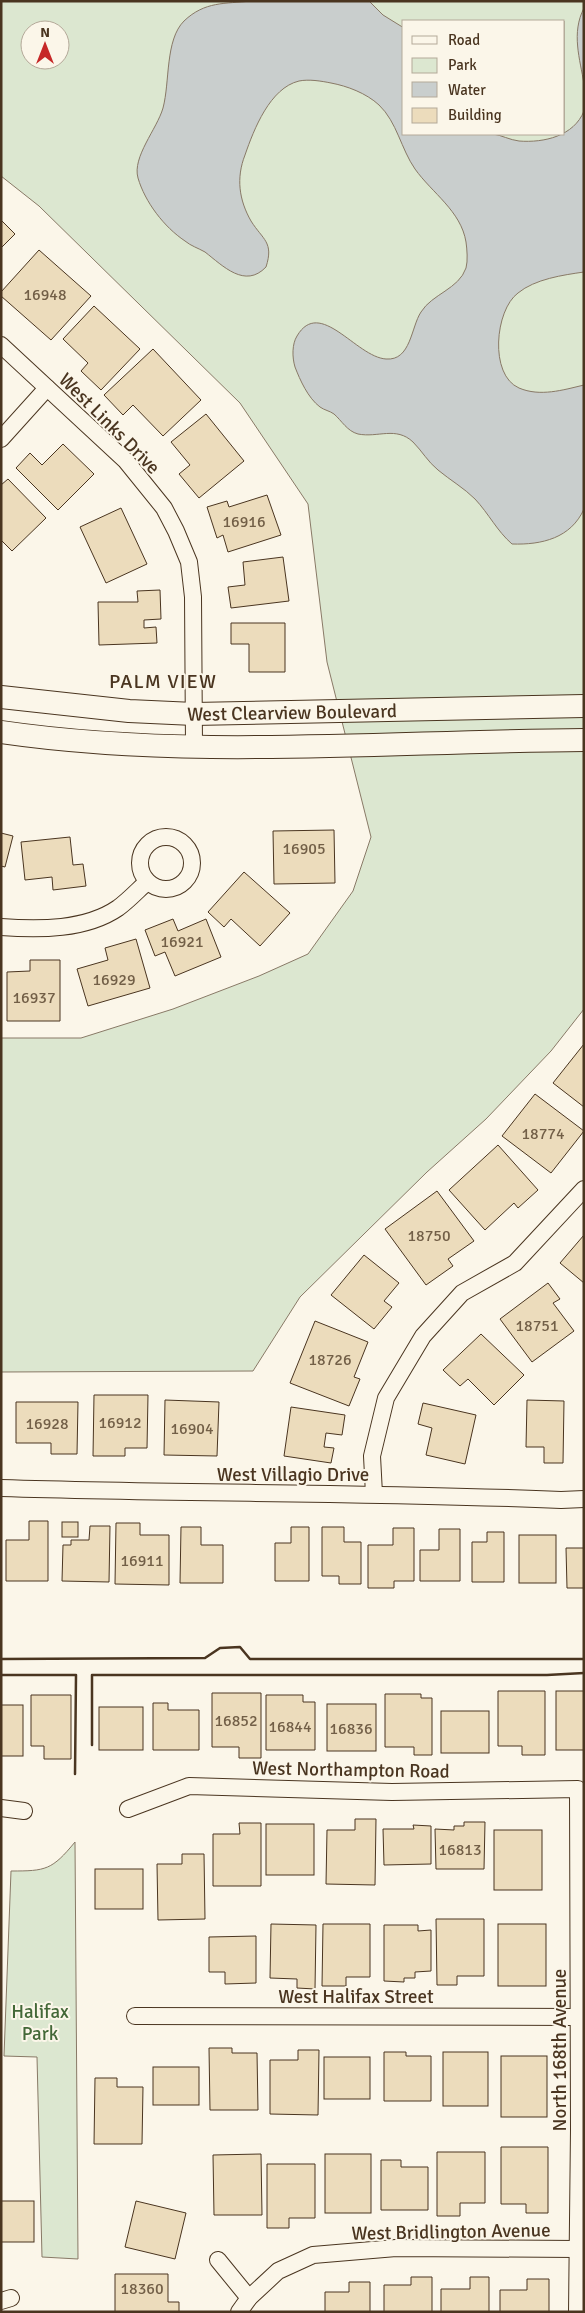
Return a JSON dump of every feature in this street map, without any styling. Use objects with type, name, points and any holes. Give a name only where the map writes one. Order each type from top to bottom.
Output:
[{"type":"street","name":"West Links Drive","points":[[1,345],[126,461],[164,508],[176,531],[189,562],[193,597],[194,746]]},
{"type":"street","points":[[1,439],[47,388]]},
{"type":"street","name":"West Clearview Boulevard","points":[[1,698],[94,708],[194,714],[584,706]]},
{"type":"street","name":"West Clearview Boulevard","points":[[1,732],[194,746],[420,745],[584,740]]},
{"type":"street","points":[[1,927],[27,929],[82,923],[118,908],[147,882]]},
{"type":"street","points":[[374,1494],[372,1456],[386,1398],[423,1336],[462,1293],[515,1263],[584,1189]]},
{"type":"street","name":"West Villagio Drive","points":[[1,1488],[149,1493],[374,1494],[561,1500],[584,1499]]},
{"type":"street","name":"West Northampton Road","points":[[128,1809],[189,1786],[392,1792],[578,1789]]},
{"type":"street","name":"North 168th Avenue","points":[[577,2312],[581,2129],[578,2017],[582,1905],[578,1789]]},
{"type":"street","points":[[1,1808],[24,1811]]},
{"type":"street","name":"West Halifax Street","points":[[135,2016],[578,2017]]},
{"type":"street","name":"West Bridlington Avenue","points":[[239,2312],[249,2298],[278,2271],[312,2255],[396,2248],[577,2248]]},
{"type":"street","points":[[218,2260],[249,2298]]},
{"type":"green space","points":[[1,1],[584,1],[584,1009],[551,1051],[486,1119],[427,1172],[300,1297],[253,1371],[1,1372],[1,1038],[81,1038],[173,1009],[259,976],[308,954],[353,891],[371,837],[327,662],[308,504],[240,403],[39,206],[1,176]]},
{"type":"green space","name":"Halifax Park","points":[[75,1842],[78,2259],[42,2257],[37,2057],[4,2056],[11,1871],[48,1867],[60,1858]]},
{"type":"water","points":[[251,1],[369,1],[383,15],[402,27],[402,135],[496,135],[519,141],[538,141],[565,135],[565,132],[579,120],[584,111],[584,272],[541,281],[518,293],[510,301],[504,313],[500,327],[499,342],[499,357],[503,370],[509,381],[519,388],[527,391],[543,392],[560,391],[584,385],[584,509],[571,527],[563,533],[545,541],[512,544],[475,499],[434,467],[407,437],[393,433],[365,435],[354,433],[334,414],[316,403],[308,394],[299,377],[294,363],[293,347],[295,339],[306,326],[316,323],[327,326],[375,356],[386,359],[394,358],[401,355],[405,349],[421,312],[432,300],[458,281],[466,268],[466,242],[458,221],[415,169],[395,127],[385,112],[374,101],[343,86],[303,80],[289,85],[280,92],[264,111],[253,133],[240,172],[241,197],[247,213],[268,246],[269,252],[266,267],[258,273],[242,276],[227,269],[205,252],[177,235],[150,205],[141,187],[137,170],[142,152],[163,108],[174,39],[184,21],[192,15],[208,7],[224,3]]},
{"type":"water","points":[[584,8],[584,84],[577,36],[580,17]]},
{"type":"building","points":[[1,220],[15,234],[1,248]]},
{"type":"building","points":[[39,250],[91,296],[51,340],[1,296],[1,292]]},
{"type":"building","points":[[94,306],[140,349],[101,390],[81,371],[88,363],[63,339]]},
{"type":"building","points":[[153,349],[201,400],[163,436],[133,405],[123,415],[104,395]]},
{"type":"building","points":[[206,414],[244,461],[199,498],[179,474],[190,465],[171,442]]},
{"type":"building","points":[[63,444],[94,474],[58,510],[16,468],[30,453],[42,465]]},
{"type":"building","points":[[8,479],[46,518],[12,551],[1,540],[1,485]]},
{"type":"building","points":[[267,495],[281,535],[228,552],[223,535],[217,538],[207,507],[227,501],[229,507]]},
{"type":"building","points":[[121,508],[147,564],[106,583],[80,527]]},
{"type":"building","points":[[283,557],[289,601],[231,608],[228,587],[245,585],[243,562]]},
{"type":"building","points":[[160,590],[161,619],[144,620],[144,628],[156,627],[157,643],[99,645],[98,602],[138,602],[137,591]]},
{"type":"building","points":[[231,623],[285,623],[285,672],[249,672],[249,644],[231,644]]},
{"type":"building","points":[[334,830],[335,883],[274,884],[273,831]]},
{"type":"building","points":[[1,833],[13,836],[5,867],[1,866]]},
{"type":"building","points":[[70,837],[73,865],[83,864],[86,886],[53,890],[52,877],[25,880],[21,842]]},
{"type":"building","points":[[244,872],[290,913],[260,946],[231,919],[224,927],[208,912]]},
{"type":"building","points":[[173,919],[178,931],[206,919],[221,957],[175,976],[165,952],[155,956],[145,930]]},
{"type":"building","points":[[136,939],[150,988],[88,1006],[77,969],[108,960],[105,948]]},
{"type":"building","points":[[30,960],[60,960],[60,1021],[7,1021],[7,972],[30,971]]},
{"type":"building","points":[[584,1044],[584,1107],[553,1083]]},
{"type":"building","points":[[535,1094],[584,1131],[551,1173],[502,1136]]},
{"type":"building","points":[[498,1145],[538,1190],[518,1208],[514,1203],[485,1230],[449,1190]]},
{"type":"building","points":[[437,1191],[474,1241],[448,1259],[453,1266],[426,1285],[385,1229]]},
{"type":"building","points":[[584,1235],[584,1283],[560,1263]]},
{"type":"building","points":[[364,1255],[399,1283],[384,1301],[392,1307],[374,1329],[331,1295]]},
{"type":"building","points":[[548,1283],[560,1299],[553,1303],[574,1331],[532,1362],[500,1319]]},
{"type":"building","points":[[315,1321],[368,1342],[354,1377],[360,1379],[349,1406],[290,1383]]},
{"type":"building","points":[[481,1334],[524,1375],[494,1405],[468,1379],[460,1386],[443,1370]]},
{"type":"building","points":[[94,1395],[148,1395],[147,1448],[125,1448],[125,1456],[93,1456]]},
{"type":"building","points":[[165,1400],[219,1402],[217,1456],[164,1455]]},
{"type":"building","points":[[527,1400],[564,1401],[563,1463],[544,1463],[544,1447],[526,1447]]},
{"type":"building","points":[[16,1402],[78,1402],[77,1454],[51,1454],[51,1443],[16,1443]]},
{"type":"building","points":[[423,1403],[476,1415],[465,1464],[426,1455],[432,1428],[418,1424]]},
{"type":"building","points":[[291,1407],[345,1415],[342,1435],[326,1433],[324,1447],[334,1448],[331,1463],[284,1456]]},
{"type":"building","points":[[29,1521],[48,1521],[48,1581],[6,1581],[6,1540],[29,1540]]},
{"type":"building","points":[[62,1522],[78,1522],[78,1537],[62,1537]]},
{"type":"building","points":[[116,1523],[140,1523],[140,1535],[169,1535],[169,1585],[115,1584]]},
{"type":"building","points":[[90,1526],[110,1526],[109,1582],[62,1581],[63,1545],[71,1545],[71,1540],[89,1540]]},
{"type":"building","points":[[181,1527],[201,1527],[201,1545],[223,1545],[223,1583],[180,1583]]},
{"type":"building","points":[[291,1527],[309,1527],[309,1581],[275,1581],[275,1543],[291,1543]]},
{"type":"building","points":[[322,1527],[344,1527],[344,1542],[361,1542],[361,1584],[339,1584],[339,1576],[322,1576]]},
{"type":"building","points":[[393,1528],[414,1528],[414,1581],[394,1581],[394,1588],[368,1588],[368,1545],[393,1545]]},
{"type":"building","points":[[439,1529],[460,1529],[460,1581],[420,1581],[420,1550],[439,1550]]},
{"type":"building","points":[[487,1532],[504,1532],[504,1582],[472,1582],[472,1542],[487,1542]]},
{"type":"building","points":[[519,1535],[556,1535],[556,1583],[519,1583]]},
{"type":"building","points":[[566,1548],[584,1548],[584,1588],[567,1588]]},
{"type":"building","points":[[498,1691],[545,1691],[545,1755],[522,1755],[522,1746],[498,1746]]},
{"type":"building","points":[[556,1691],[584,1691],[584,1750],[556,1750]]},
{"type":"building","points":[[212,1693],[261,1693],[261,1758],[239,1758],[239,1747],[212,1747]]},
{"type":"building","points":[[385,1694],[421,1694],[421,1698],[432,1698],[432,1755],[414,1755],[414,1747],[385,1747]]},
{"type":"building","points":[[31,1695],[71,1695],[71,1759],[44,1759],[44,1746],[31,1746]]},
{"type":"building","points":[[266,1695],[303,1695],[303,1702],[315,1702],[315,1750],[266,1750]]},
{"type":"building","points":[[153,1703],[168,1703],[168,1710],[199,1710],[199,1750],[153,1750]]},
{"type":"building","points":[[327,1704],[376,1704],[376,1751],[327,1751]]},
{"type":"building","points":[[1,1705],[23,1705],[23,1756],[1,1756]]},
{"type":"building","points":[[99,1707],[143,1707],[143,1750],[99,1750]]},
{"type":"building","points":[[441,1711],[489,1711],[489,1753],[441,1753]]},
{"type":"building","points":[[355,1819],[376,1819],[375,1885],[326,1884],[327,1830],[355,1830]]},
{"type":"building","points":[[464,1822],[485,1822],[484,1869],[436,1869],[435,1829],[454,1830],[454,1826],[464,1826]]},
{"type":"building","points":[[239,1823],[261,1823],[261,1886],[213,1886],[213,1834],[240,1834]]},
{"type":"building","points":[[266,1824],[314,1824],[314,1875],[266,1875]]},
{"type":"building","points":[[413,1825],[431,1826],[431,1864],[384,1865],[383,1829],[414,1829]]},
{"type":"building","points":[[494,1830],[542,1830],[542,1890],[494,1890]]},
{"type":"building","points":[[182,1854],[204,1854],[205,1919],[158,1920],[157,1864],[182,1864]]},
{"type":"building","points":[[95,1869],[143,1869],[143,1909],[95,1909]]},
{"type":"building","points":[[436,1919],[484,1919],[484,1976],[457,1976],[457,1985],[437,1985]]},
{"type":"building","points":[[271,1924],[316,1925],[315,1989],[297,1988],[297,1979],[270,1978]]},
{"type":"building","points":[[323,1924],[370,1924],[370,1977],[346,1977],[346,1986],[322,1986]]},
{"type":"building","points":[[498,1924],[546,1924],[546,1986],[498,1986]]},
{"type":"building","points":[[384,1925],[418,1925],[418,1931],[431,1930],[431,1971],[415,1972],[415,1978],[404,1978],[404,1982],[384,1981]]},
{"type":"building","points":[[256,1936],[256,1983],[225,1984],[225,1972],[209,1972],[209,1937]]},
{"type":"building","points":[[209,2048],[232,2048],[232,2053],[257,2053],[258,2110],[210,2110]]},
{"type":"building","points":[[298,2050],[319,2050],[318,2115],[270,2114],[270,2060],[298,2060]]},
{"type":"building","points":[[384,2052],[406,2052],[406,2056],[431,2056],[431,2101],[384,2101]]},
{"type":"building","points":[[443,2052],[488,2052],[488,2106],[443,2106]]},
{"type":"building","points":[[501,2056],[547,2056],[547,2117],[501,2117]]},
{"type":"building","points":[[324,2057],[370,2057],[370,2099],[324,2099]]},
{"type":"building","points":[[153,2067],[199,2067],[199,2105],[153,2105]]},
{"type":"building","points":[[95,2078],[117,2078],[117,2087],[143,2087],[142,2144],[94,2144]]},
{"type":"building","points":[[501,2147],[548,2147],[548,2213],[526,2213],[526,2204],[501,2204]]},
{"type":"building","points":[[437,2152],[485,2152],[485,2203],[460,2203],[460,2216],[437,2216]]},
{"type":"building","points":[[261,2154],[262,2215],[214,2215],[213,2155]]},
{"type":"building","points":[[325,2154],[371,2154],[371,2213],[325,2213]]},
{"type":"building","points":[[381,2160],[401,2160],[401,2167],[428,2167],[428,2210],[381,2210]]},
{"type":"building","points":[[267,2164],[315,2164],[315,2218],[289,2218],[289,2228],[267,2228]]},
{"type":"building","points":[[1,2201],[34,2201],[34,2242],[1,2242]]},
{"type":"building","points":[[136,2201],[186,2213],[175,2259],[125,2247]]},
{"type":"building","points":[[115,2274],[168,2274],[168,2302],[179,2302],[179,2312],[115,2312]]},
{"type":"building","points":[[411,2277],[432,2277],[432,2312],[384,2312],[384,2285],[411,2285]]},
{"type":"building","points":[[470,2277],[489,2277],[489,2312],[441,2312],[441,2289],[470,2289]]},
{"type":"building","points":[[527,2279],[549,2279],[549,2312],[500,2312],[500,2290],[527,2290]]},
{"type":"building","points":[[349,2282],[370,2282],[370,2312],[325,2312],[325,2292],[349,2292]]},
{"type":"wall","points":[[1,1659],[205,1658],[220,1648],[240,1647],[250,1659],[584,1659]]},
{"type":"wall","points":[[92,1745],[92,1675],[547,1675],[584,1673]]},
{"type":"wall","points":[[1,1675],[76,1675],[75,1774]]},
{"type":"district","name":"PALM VIEW","points":[[163,681]]}]
